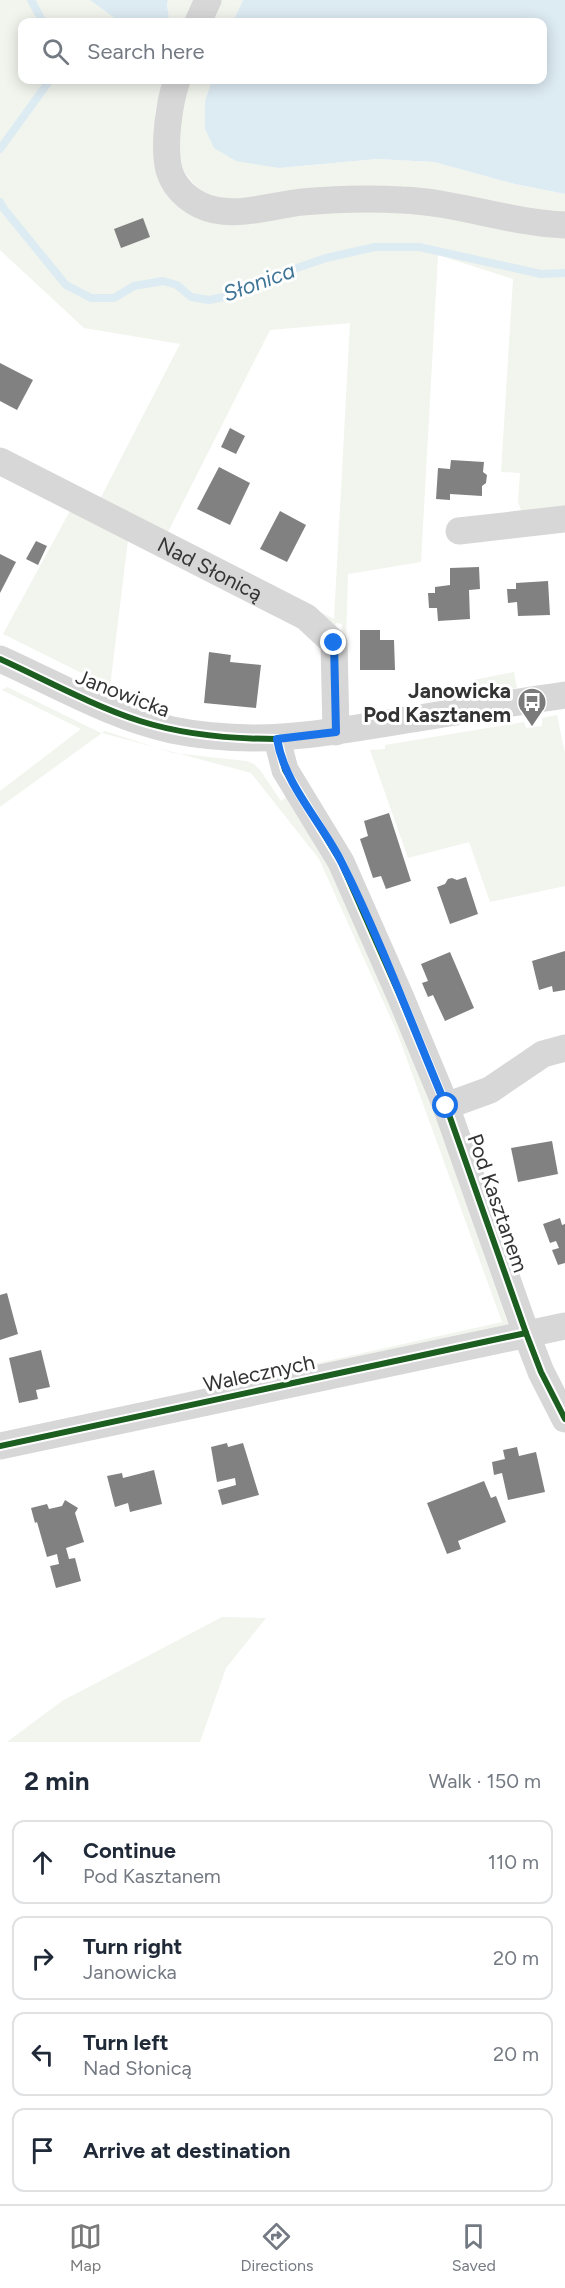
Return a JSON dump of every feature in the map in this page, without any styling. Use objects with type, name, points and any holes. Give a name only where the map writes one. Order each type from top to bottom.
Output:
[{"type":"street","points":[[200,18],[208,0]]},
{"type":"street","points":[[176,84],[169,125],[169,170],[176,186],[201,206],[216,210],[238,211],[303,202],[404,200],[565,225]]},
{"type":"street","name":"Nad Słonicą","points":[[0,460],[306,617],[334,643],[336,732]]},
{"type":"street","points":[[459,531],[565,519]]},
{"type":"street","name":"Janowicka","points":[[0,658],[139,721],[194,734],[249,739],[277,739],[336,732],[564,699]]},
{"type":"street","name":"Pod Kasztanem","points":[[277,739],[285,770],[341,862],[446,1106],[526,1333],[541,1372],[565,1419]]},
{"type":"street","points":[[446,1106],[489,1090],[543,1054],[565,1048]]},
{"type":"street","name":"Walecznych","points":[[0,1446],[565,1326]]},
{"type":"shaded area","points":[[0,0],[90,0],[115,18],[18,18],[18,84],[162,84],[155,112],[155,146],[173,201],[306,212],[403,211],[565,235],[565,514],[522,513],[518,502],[520,473],[501,472],[513,279],[438,255],[421,562],[348,574],[344,705],[340,652],[342,624],[336,623],[334,637],[290,597],[334,619],[350,323],[270,330],[167,534],[100,499],[180,344],[84,328],[0,250]]},
{"type":"shaded area","points":[[90,0],[168,0],[169,18],[115,18]]},
{"type":"shaded area","points":[[168,0],[197,0],[188,18],[169,18]]},
{"type":"shaded area","points":[[214,0],[243,0],[235,18],[206,18]]},
{"type":"shaded area","points":[[243,0],[565,0],[565,194],[515,184],[434,162],[377,159],[279,168],[236,161],[214,148],[205,129],[205,101],[211,84],[547,84],[547,18],[235,18]]},
{"type":"shaded area","points":[[183,84],[211,84],[205,101],[279,168],[377,159],[434,162],[515,184],[565,194],[565,218],[211,197],[185,173],[179,159],[177,130]]},
{"type":"shaded area","points":[[70,511],[128,540],[110,687],[3,634]]},
{"type":"shaded area","points":[[514,672],[517,688],[477,695],[473,680]]},
{"type":"shaded area","points":[[7,687],[101,733],[105,731],[156,747],[102,733],[0,807],[0,791],[81,729],[2,690]]},
{"type":"shaded area","points":[[557,715],[565,753],[565,886],[490,902],[469,842],[408,858],[370,750],[385,749],[385,745],[524,722],[526,728],[542,726],[542,718]]},
{"type":"shaded area","points":[[179,754],[246,761],[254,764],[281,801],[289,795],[320,844],[407,1032],[509,1327],[89,1414],[502,1322],[397,1032],[319,859],[251,773]]},
{"type":"shaded area","points":[[222,1617],[266,1618],[226,1668],[200,1742],[7,1742],[62,1701]]},
{"type":"building","points":[[143,218],[150,237],[121,248],[114,229]]},
{"type":"building","points":[[0,363],[33,380],[17,410],[0,401]]},
{"type":"building","points":[[230,428],[245,436],[236,454],[221,447]]},
{"type":"building","points":[[451,460],[484,462],[483,472],[487,475],[486,483],[482,486],[482,496],[450,494],[450,500],[436,499],[438,468],[450,469]]},
{"type":"building","points":[[219,467],[250,483],[230,525],[197,509]]},
{"type":"building","points":[[280,511],[306,525],[287,562],[260,549]]},
{"type":"building","points":[[36,541],[47,546],[38,565],[26,559]]},
{"type":"building","points":[[0,554],[16,562],[0,593]]},
{"type":"building","points":[[479,567],[480,589],[469,590],[470,619],[438,621],[437,608],[429,608],[428,593],[435,593],[435,587],[450,585],[450,568]]},
{"type":"building","points":[[548,581],[550,615],[518,616],[517,602],[508,603],[507,589],[516,589],[516,583]]},
{"type":"building","points":[[360,630],[380,630],[380,640],[394,640],[395,670],[360,670]]},
{"type":"building","points":[[209,652],[231,655],[230,662],[261,665],[256,708],[204,703]]},
{"type":"building","points":[[389,813],[411,881],[386,889],[381,876],[373,878],[360,839],[368,836],[364,821]]},
{"type":"building","points":[[466,877],[478,914],[450,924],[437,887],[445,884],[448,879],[457,880]]},
{"type":"building","points":[[565,951],[565,990],[553,992],[552,986],[539,990],[532,961]]},
{"type":"building","points":[[450,952],[474,1008],[445,1021],[433,995],[428,997],[422,983],[428,981],[421,964]]},
{"type":"building","points":[[552,1141],[558,1174],[518,1182],[511,1148]]},
{"type":"building","points":[[560,1218],[562,1225],[565,1224],[565,1263],[558,1265],[552,1250],[559,1248],[556,1241],[550,1243],[543,1224]]},
{"type":"building","points":[[7,1293],[18,1334],[0,1340],[0,1295]]},
{"type":"building","points":[[41,1350],[50,1387],[36,1390],[38,1399],[19,1403],[9,1358]]},
{"type":"building","points":[[227,1443],[228,1447],[243,1443],[259,1495],[222,1505],[218,1490],[236,1485],[235,1478],[217,1482],[211,1447]]},
{"type":"building","points":[[517,1447],[519,1456],[536,1452],[545,1492],[508,1500],[502,1473],[494,1475],[492,1462],[505,1459],[503,1450]]},
{"type":"building","points":[[154,1470],[162,1504],[130,1512],[128,1503],[115,1507],[107,1476],[122,1473],[123,1478]]},
{"type":"building","points":[[484,1481],[491,1498],[496,1496],[506,1522],[458,1541],[461,1549],[447,1554],[427,1503]]},
{"type":"building","points":[[65,1500],[78,1508],[75,1513],[84,1542],[66,1548],[69,1559],[75,1558],[81,1581],[56,1588],[50,1566],[59,1564],[57,1554],[47,1557],[31,1508],[47,1504],[49,1509],[62,1506]]},
{"type":"waterway","name":"Słonica","points":[[31,0],[41,18]]},
{"type":"waterway","name":"Słonica","points":[[0,149],[47,84]]},
{"type":"waterway","name":"Słonica","points":[[0,202],[66,285],[91,298],[114,298],[134,286],[163,281],[177,285],[191,297],[209,300],[239,294],[265,279],[326,258],[375,247],[419,247],[541,274],[565,273]]},
{"type":"cycle path","points":[[0,659],[104,708],[157,726],[207,735],[277,739],[285,770],[341,862],[401,998],[446,1106],[541,1372],[565,1419]]},
{"type":"cycle path","points":[[0,1446],[526,1333]]},
{"type":"place","name":"Janowicka Pod Kasztanem","points":[[532,728]]},
{"type":"route","points":[[334,643],[336,732],[277,739],[280,755],[285,770],[341,862],[446,1106]]}]
